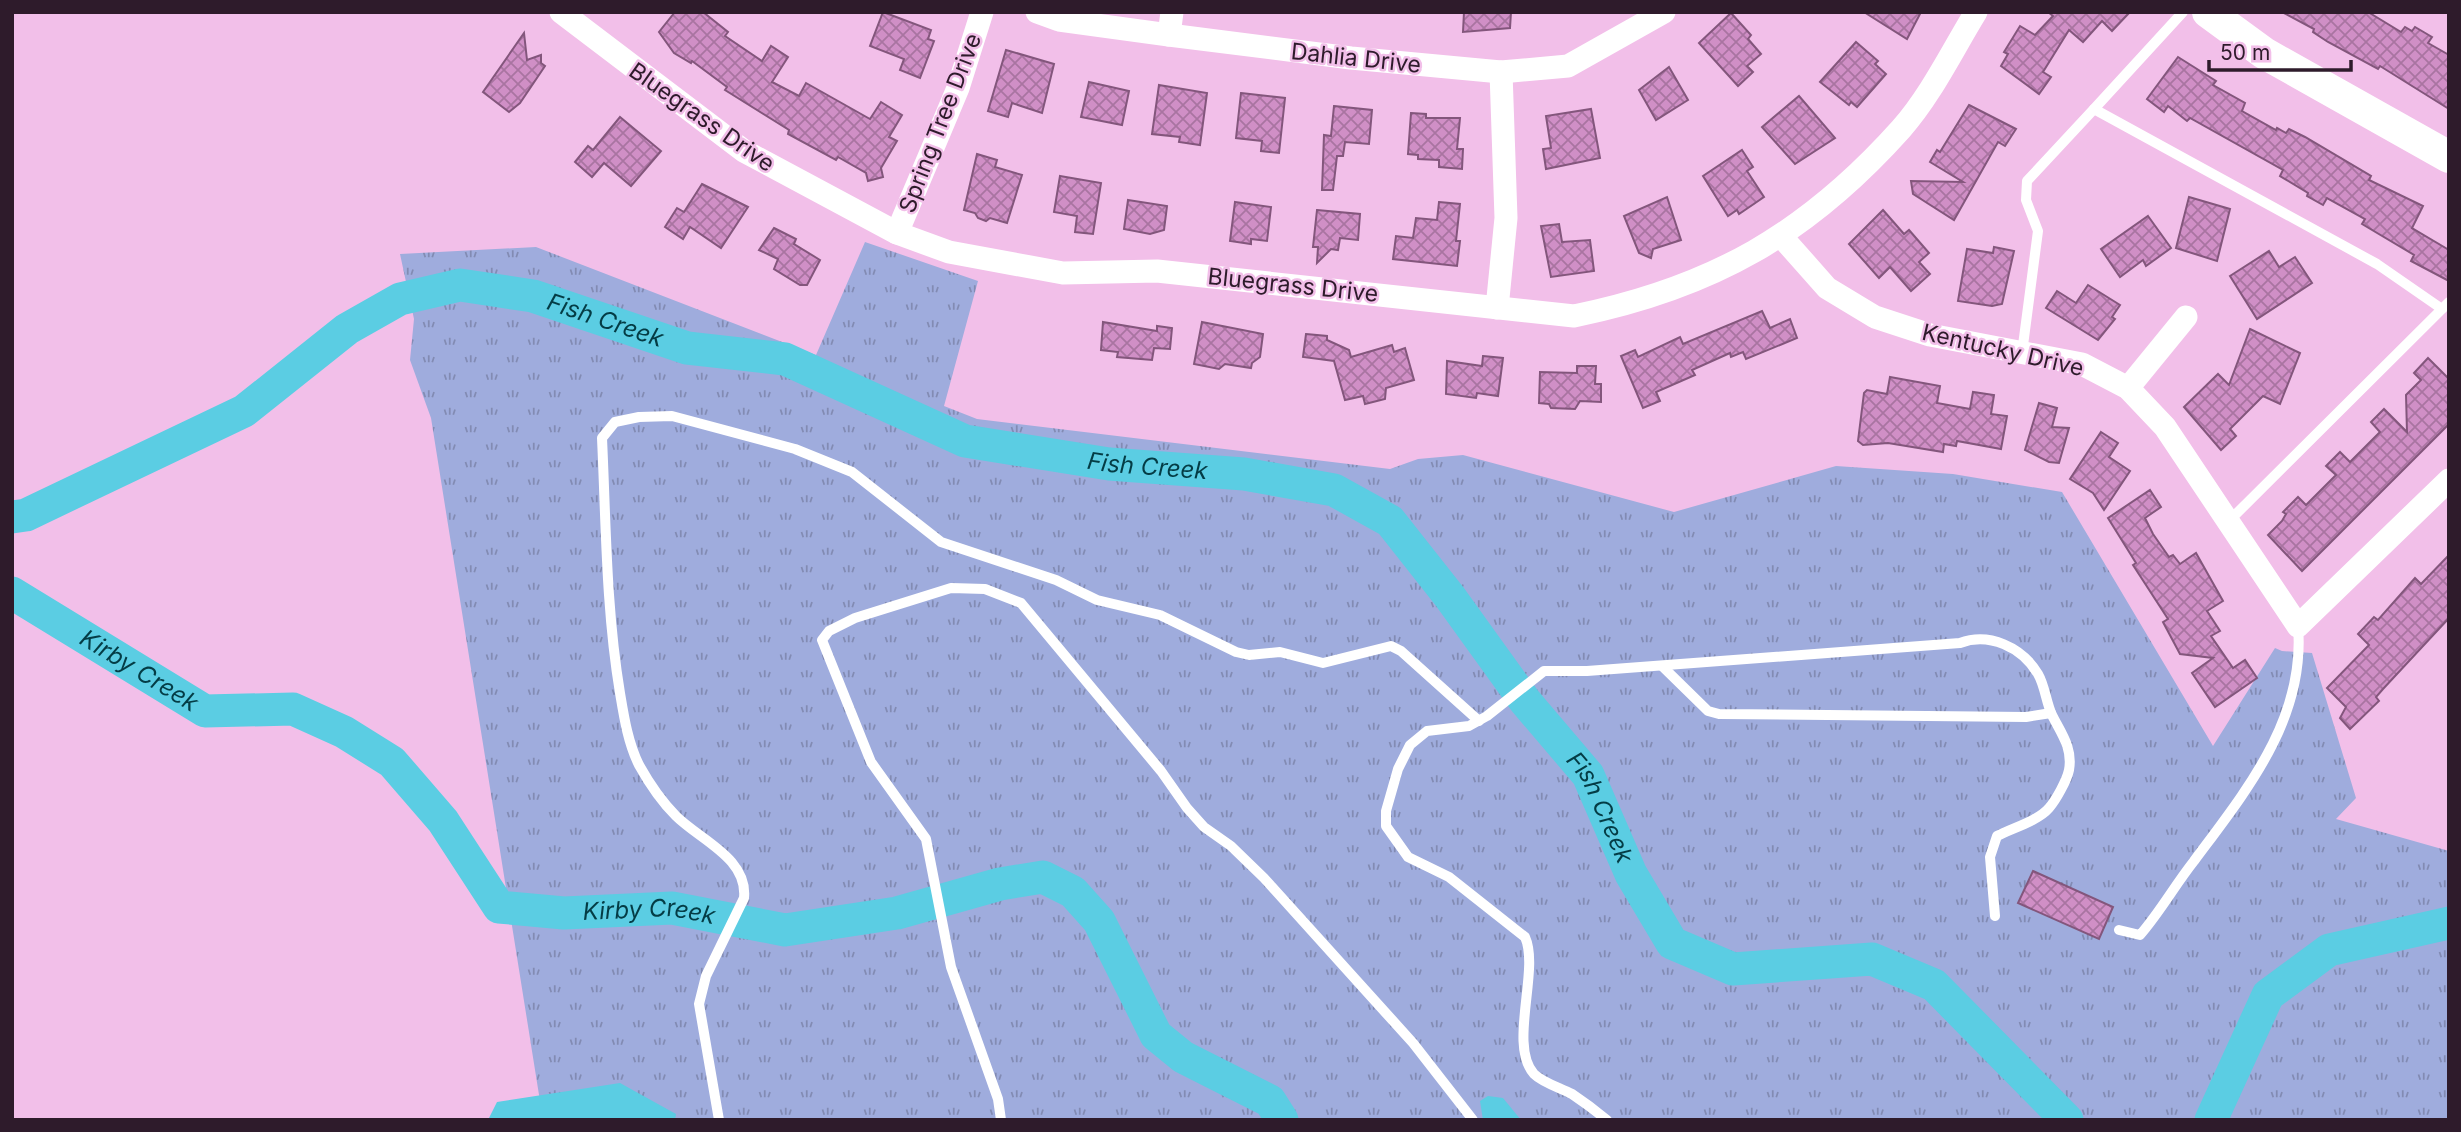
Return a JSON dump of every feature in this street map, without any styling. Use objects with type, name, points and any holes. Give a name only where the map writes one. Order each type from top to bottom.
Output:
[{"type":"street","name":"Bluegrass Drive","points":[[561,12],[744,150],[897,233],[949,252],[1063,273],[1157,271],[1574,316],[1619,307],[1722,271],[1781,236],[1840,189],[1902,128],[1929,90],[1976,12]]},
{"type":"street","name":"Spring Tree Drive","points":[[897,233],[958,89],[982,12]]},
{"type":"street","name":"Dahlia Drive","points":[[1037,12],[1059,20],[1170,35],[1351,58],[1501,72],[1568,66],[1664,12]]},
{"type":"street","points":[[1170,35],[1172,12]]},
{"type":"street","points":[[2208,12],[2264,53],[2449,157]]},
{"type":"street","points":[[1497,308],[1506,218],[1501,72]]},
{"type":"street","name":"Kentucky Drive","points":[[1781,236],[1827,288],[1875,317],[1930,335],[2082,364],[2127,388],[2165,427],[2298,626]]},
{"type":"street","points":[[2127,388],[2186,317]]},
{"type":"street","points":[[2298,626],[2449,480]]},
{"type":"lane","points":[[2022,353],[2038,231],[2026,200],[2027,181],[2183,12]]},
{"type":"lane","points":[[2094,109],[2207,168],[2377,264],[2445,306],[2229,521]]},
{"type":"lane","points":[[719,1120],[699,1004],[706,975],[744,898],[745,887],[737,869],[710,841],[678,818],[661,799],[632,751],[613,650],[602,438],[615,422],[639,416],[672,416],[715,425],[794,449],[852,472],[941,542],[1056,580],[1097,600],[1160,615],[1236,652],[1249,655],[1280,652],[1323,663],[1391,646],[1401,651],[1483,719]]},
{"type":"lane","points":[[1001,1120],[990,1075],[961,1001],[926,839],[872,762],[822,640],[829,631],[855,618],[951,588],[985,589],[1021,603],[1161,771],[1196,818],[1264,878],[1413,1044],[1473,1120]]},
{"type":"lane","points":[[2119,930],[2140,935],[2260,768],[2283,726],[2294,695],[2300,648],[2298,626]]},
{"type":"lane","points":[[1607,1120],[1572,1094],[1535,1074],[1527,1057],[1524,1016],[1530,959],[1525,937],[1449,877],[1408,857],[1386,826],[1386,811],[1398,769],[1410,745],[1427,731],[1469,726],[1483,719],[1544,671],[1662,666],[1960,643],[1975,637],[2009,646],[2037,672],[2051,713],[2067,740],[2069,772],[2048,809],[1997,836],[1990,856],[1995,916]]},
{"type":"lane","points":[[1662,666],[1708,711],[1719,714],[2026,717],[2051,713]]},
{"type":"green space","points":[[865,242],[978,281],[944,406],[977,419],[1390,469],[1418,459],[1463,455],[1674,512],[1836,466],[1953,474],[2062,492],[2213,746],[2275,648],[2312,653],[2356,798],[2336,819],[2449,851],[2449,1120],[543,1120],[431,418],[410,360],[414,319],[400,254],[536,247],[816,355]]},
{"type":"shaded area","points":[[620,1083],[676,1114],[675,1120],[488,1120],[497,1102]]},
{"type":"shaded area","points":[[1488,1096],[1503,1098],[1521,1120],[1483,1120],[1480,1101]]},
{"type":"building","points":[[675,12],[703,12],[728,32],[725,36],[762,61],[771,46],[788,57],[772,82],[799,96],[806,83],[870,119],[881,102],[902,115],[889,137],[897,141],[881,168],[883,177],[868,181],[866,173],[788,134],[789,130],[725,90],[727,87],[692,61],[691,63],[674,53],[659,32]]},
{"type":"building","points":[[883,12],[931,30],[928,39],[934,41],[920,78],[900,70],[904,59],[870,46]]},
{"type":"building","points":[[1464,12],[1511,12],[1510,28],[1463,32]]},
{"type":"building","points":[[1864,12],[1921,12],[1907,39]]},
{"type":"building","points":[[2048,12],[2130,12],[2112,31],[2102,21],[2083,42],[2069,30],[2043,72],[2051,77],[2039,94],[2001,66],[2008,54],[2004,52],[2020,26],[2035,35],[2053,16]]},
{"type":"building","points":[[2282,12],[2368,12],[2401,32],[2405,27],[2412,31],[2415,27],[2432,37],[2428,43],[2449,55],[2449,109],[2380,66],[2378,69],[2328,42],[2313,32],[2314,29]]},
{"type":"building","points":[[1731,13],[1751,35],[1748,39],[1761,54],[1747,66],[1753,72],[1738,86],[1699,43]]},
{"type":"building","points":[[524,33],[527,60],[541,55],[541,63],[545,66],[520,103],[509,112],[483,92]]},
{"type":"building","points":[[1856,42],[1878,61],[1875,64],[1886,74],[1857,107],[1851,102],[1849,105],[1820,82]]},
{"type":"building","points":[[1006,50],[1054,64],[1042,113],[1012,103],[1008,117],[988,111]]},
{"type":"building","points":[[2178,57],[2216,81],[2213,85],[2245,103],[2242,111],[2276,130],[2277,128],[2286,133],[2289,129],[2305,137],[2371,176],[2369,180],[2423,206],[2412,228],[2449,250],[2449,281],[2411,261],[2414,255],[2362,224],[2365,219],[2327,198],[2323,205],[2280,176],[2283,170],[2190,118],[2187,121],[2168,106],[2164,112],[2147,99]]},
{"type":"building","points":[[1669,67],[1688,100],[1656,120],[1639,90]]},
{"type":"building","points":[[1089,82],[1129,91],[1122,125],[1081,117]]},
{"type":"building","points":[[1159,85],[1207,93],[1200,145],[1179,142],[1180,137],[1152,134]]},
{"type":"building","points":[[1241,93],[1285,98],[1279,153],[1261,151],[1262,141],[1236,138]]},
{"type":"building","points":[[1799,96],[1835,138],[1795,164],[1762,127]]},
{"type":"building","points":[[1969,105],[2016,129],[2005,146],[1998,142],[1954,220],[1913,194],[1911,181],[1963,182],[1930,162],[1937,150],[1940,152]]},
{"type":"building","points":[[1334,106],[1372,110],[1369,144],[1345,142],[1343,156],[1337,156],[1333,190],[1322,190],[1324,135],[1331,136]]},
{"type":"building","points":[[1591,109],[1600,158],[1546,169],[1543,149],[1551,148],[1546,116]]},
{"type":"building","points":[[1411,113],[1426,114],[1426,118],[1460,118],[1457,149],[1463,149],[1462,169],[1439,167],[1439,160],[1418,159],[1418,155],[1408,154]]},
{"type":"building","points":[[620,117],[661,151],[631,186],[604,163],[592,177],[575,162],[588,146],[593,150]]},
{"type":"building","points":[[1742,150],[1753,167],[1747,171],[1764,197],[1739,214],[1737,210],[1728,216],[1703,176]]},
{"type":"building","points":[[977,154],[997,160],[995,167],[1022,175],[1007,223],[990,218],[986,221],[978,218],[975,213],[964,210]]},
{"type":"building","points":[[1060,176],[1101,183],[1093,234],[1075,232],[1077,216],[1054,212]]},
{"type":"building","points":[[702,184],[748,207],[721,248],[690,227],[683,239],[665,227],[677,208],[684,212]]},
{"type":"building","points":[[1667,197],[1681,240],[1653,249],[1651,258],[1639,253],[1624,216]]},
{"type":"building","points":[[2189,197],[2230,209],[2217,261],[2176,248]]},
{"type":"building","points":[[1128,200],[1167,206],[1164,230],[1150,234],[1124,229]]},
{"type":"building","points":[[1235,202],[1271,207],[1267,241],[1251,239],[1251,244],[1230,241]]},
{"type":"building","points":[[1439,202],[1460,204],[1456,241],[1460,241],[1457,266],[1393,259],[1396,236],[1413,238],[1416,218],[1437,220]]},
{"type":"building","points":[[1317,210],[1360,214],[1358,240],[1340,238],[1338,250],[1331,249],[1317,263],[1318,247],[1313,247]]},
{"type":"building","points":[[1883,210],[1904,234],[1909,230],[1929,253],[1919,262],[1930,274],[1911,291],[1890,267],[1879,278],[1849,244]]},
{"type":"building","points":[[2148,216],[2171,248],[2146,266],[2143,260],[2120,277],[2101,249]]},
{"type":"building","points":[[1559,224],[1562,242],[1590,240],[1594,271],[1551,277],[1541,226]]},
{"type":"building","points":[[774,228],[796,239],[794,244],[820,260],[807,285],[800,285],[774,269],[778,259],[759,250]]},
{"type":"building","points":[[1994,247],[2014,251],[2002,304],[1992,306],[1958,301],[1967,249],[1993,253]]},
{"type":"building","points":[[2269,251],[2279,267],[2295,257],[2312,283],[2257,319],[2230,276]]},
{"type":"building","points":[[2088,285],[2120,305],[2112,317],[2115,319],[2098,340],[2046,308],[2057,291],[2076,303]]},
{"type":"building","points":[[1762,311],[1770,328],[1790,319],[1797,338],[1746,359],[1743,352],[1731,357],[1730,353],[1692,370],[1695,375],[1656,392],[1660,401],[1643,408],[1621,356],[1635,350],[1638,357],[1680,337],[1683,344]]},
{"type":"building","points":[[1103,322],[1157,331],[1157,326],[1172,328],[1170,349],[1154,348],[1152,360],[1117,357],[1118,352],[1101,350]]},
{"type":"building","points":[[1202,322],[1263,334],[1260,357],[1252,363],[1251,368],[1225,364],[1219,369],[1194,364]]},
{"type":"building","points":[[2250,329],[2300,353],[2280,404],[2263,396],[2230,429],[2236,436],[2221,450],[2184,407],[2218,374],[2229,385]]},
{"type":"building","points":[[1306,334],[1327,336],[1327,340],[1349,350],[1351,357],[1392,345],[1394,352],[1405,348],[1414,380],[1386,388],[1385,399],[1365,404],[1363,396],[1345,400],[1334,361],[1303,357]]},
{"type":"building","points":[[1483,356],[1503,358],[1498,396],[1477,393],[1476,398],[1446,394],[1447,361],[1482,366]]},
{"type":"building","points":[[2428,358],[2449,379],[2449,424],[2302,571],[2268,535],[2282,521],[2286,514],[2283,512],[2298,497],[2306,505],[2336,475],[2326,466],[2340,452],[2350,462],[2380,432],[2371,422],[2384,409],[2407,432],[2406,395],[2421,380],[2414,373]]},
{"type":"building","points":[[1577,366],[1596,366],[1595,384],[1601,384],[1601,402],[1580,401],[1575,409],[1551,408],[1549,404],[1539,403],[1540,372],[1577,373]]},
{"type":"building","points":[[1890,377],[1940,386],[1937,403],[1970,409],[1973,392],[1994,395],[1991,414],[2007,416],[2001,449],[1957,441],[1956,446],[1944,444],[1943,452],[1888,443],[1863,445],[1858,441],[1864,393],[1867,390],[1887,394]]},
{"type":"building","points":[[2039,403],[2057,408],[2052,427],[2069,428],[2059,463],[2049,462],[2025,450]]},
{"type":"building","points":[[2101,432],[2118,443],[2109,457],[2130,471],[2104,510],[2093,493],[2070,479]]},
{"type":"building","points":[[2150,490],[2161,507],[2145,518],[2153,534],[2169,557],[2173,555],[2180,564],[2196,553],[2223,601],[2207,611],[2220,631],[2211,636],[2233,668],[2245,660],[2257,678],[2215,707],[2192,673],[2213,658],[2180,654],[2163,622],[2168,619],[2133,565],[2136,563],[2108,518]]},
{"type":"building","points":[[2449,555],[2449,618],[2376,697],[2379,701],[2350,729],[2340,718],[2346,707],[2327,688],[2369,645],[2358,634],[2374,617],[2378,620],[2415,578],[2421,584]]},
{"type":"building","points":[[2033,871],[2113,907],[2099,939],[2018,903]]},
{"type":"waterway","name":"Fish Creek","points":[[12,517],[26,515],[244,411],[347,329],[400,299],[460,285],[533,296],[687,348],[785,359],[965,441],[1109,464],[1244,474],[1334,490],[1390,521],[1450,597],[1525,701],[1588,775],[1631,874],[1672,943],[1733,969],[1872,959],[1934,985],[2067,1120]]},
{"type":"waterway","name":"Kirby Creek","points":[[12,593],[205,711],[293,709],[344,732],[392,762],[443,821],[499,907],[564,913],[672,908],[785,930],[897,913],[1000,884],[1043,877],[1073,892],[1099,921],[1156,1035],[1183,1057],[1270,1101],[1282,1120]]},
{"type":"waterway","name":"Fish Creek","points":[[2211,1120],[2268,995],[2329,950],[2449,923]]}]
